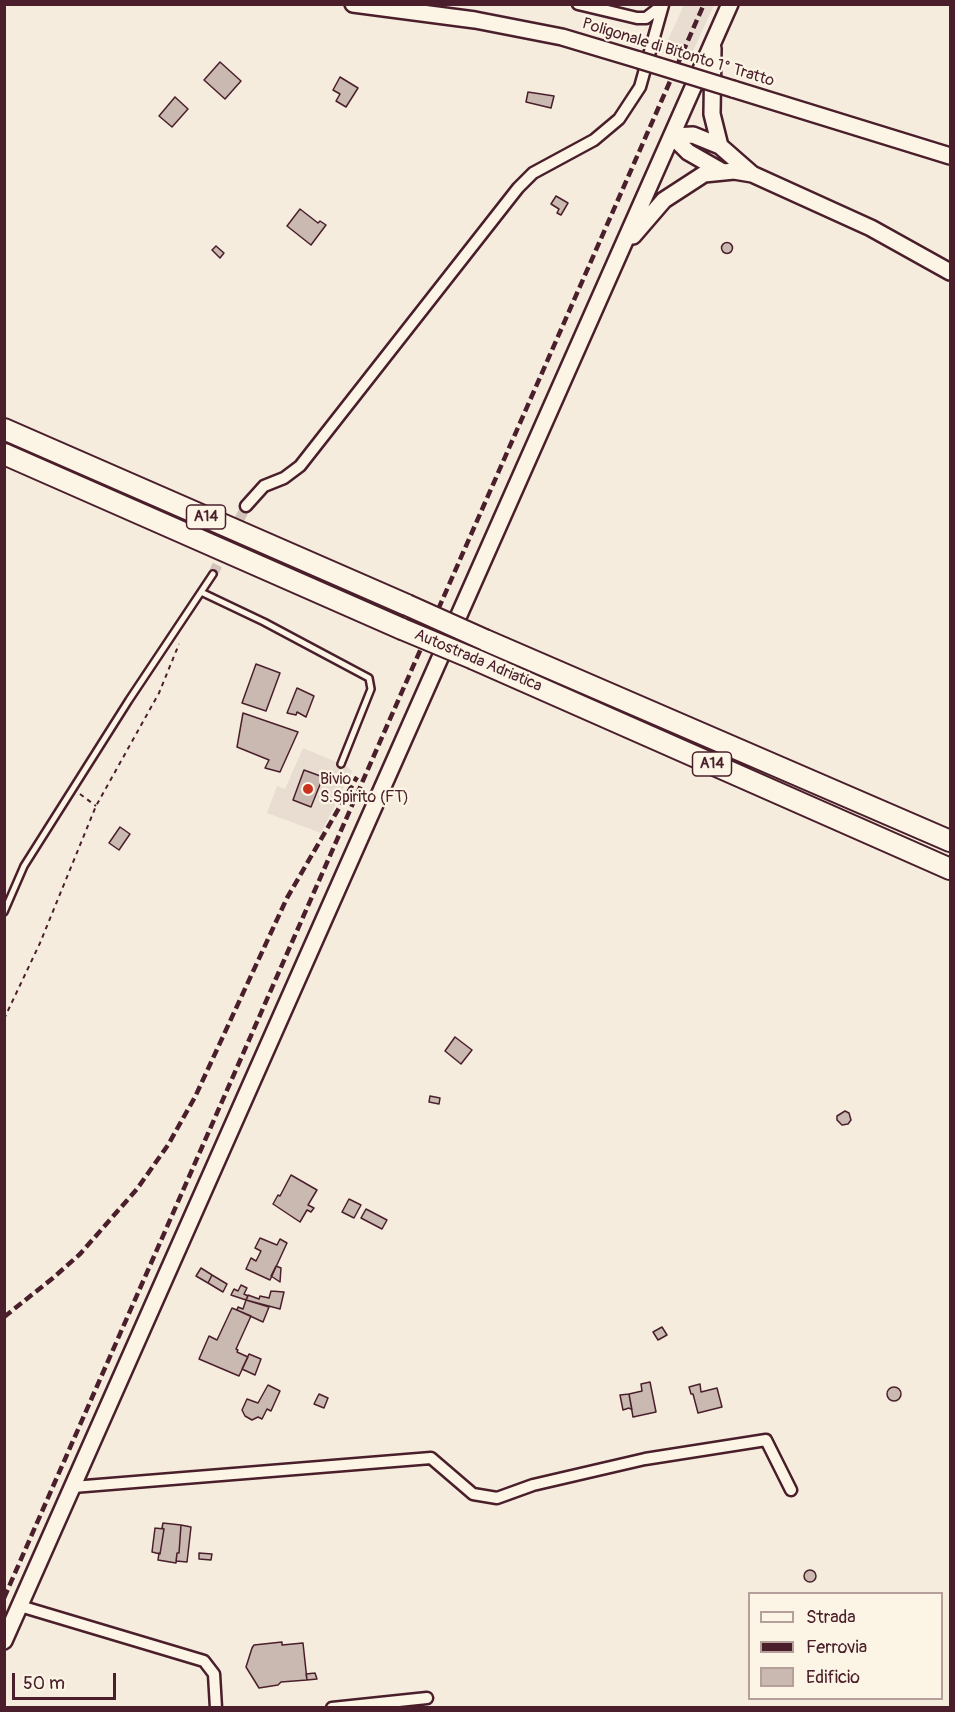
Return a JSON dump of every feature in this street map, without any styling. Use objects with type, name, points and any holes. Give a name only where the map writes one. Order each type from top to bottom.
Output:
[{"type":"highway","name":"Autostrada Adriatica","points":[[4,429],[951,841]]},
{"type":"highway","name":"Autostrada Adriatica","points":[[4,454],[951,869]]},
{"type":"main road","name":"Poligonale di Bitonto 1° Tratto","points":[[353,4],[475,20],[562,37],[951,156]]},
{"type":"main road","points":[[4,1641],[730,4]]},
{"type":"main road","points":[[714,42],[712,114],[720,146]]},
{"type":"main road","points":[[672,136],[693,135],[720,146],[752,174],[871,228],[951,272]]},
{"type":"main road","points":[[672,136],[688,152],[723,172]]},
{"type":"main road","points":[[623,247],[664,200],[704,174],[723,172],[752,174]]},
{"type":"street","points":[[578,4],[637,18],[646,18],[663,5]]},
{"type":"street","points":[[246,506],[264,486],[284,478],[300,466],[518,188],[533,173],[594,140],[619,118],[640,87],[663,5]]},
{"type":"street","points":[[73,1486],[431,1458],[473,1494],[497,1498],[533,1485],[645,1459],[766,1440],[791,1490]]},
{"type":"street","points":[[20,1606],[204,1661],[214,1674],[216,1707]]},
{"type":"street","points":[[332,1707],[427,1698]]},
{"type":"lane","points":[[4,912],[24,866],[129,700],[213,574]]},
{"type":"lane","points":[[201,592],[264,622],[369,678],[371,689],[341,764]]},
{"type":"path","points":[[4,1019],[40,943],[96,806],[159,693],[179,643]]},
{"type":"path","points":[[73,788],[96,806]]},
{"type":"shaded area","points":[[684,5],[714,5],[688,62],[662,53]]},
{"type":"shaded area","points":[[303,748],[346,766],[352,771],[321,833],[267,813],[277,786],[285,789]]},
{"type":"building","points":[[220,62],[241,81],[225,99],[204,80]]},
{"type":"building","points":[[340,77],[358,88],[346,107],[336,101],[340,94],[333,90]]},
{"type":"building","points":[[528,92],[554,96],[551,108],[526,102]]},
{"type":"building","points":[[175,97],[188,109],[172,127],[159,116]]},
{"type":"building","points":[[556,196],[568,203],[561,215],[557,213],[559,209],[551,204]]},
{"type":"building","points":[[300,209],[318,223],[320,221],[326,225],[311,245],[287,226]]},
{"type":"building","points":[[727,242],[733,248],[727,254],[721,248]]},
{"type":"building","points":[[216,246],[224,253],[220,258],[212,250]]},
{"type":"building","points":[[256,664],[280,673],[266,711],[242,703]]},
{"type":"building","points":[[297,688],[314,696],[306,717],[297,712],[296,715],[287,713]]},
{"type":"building","points":[[243,713],[298,732],[280,772],[265,768],[269,760],[237,747]]},
{"type":"building","name":"Bivio S.Spirito (FT)","points":[[304,770],[323,777],[311,807],[293,800]]},
{"type":"building","points":[[120,827],[130,834],[119,850],[109,843]]},
{"type":"building","points":[[455,1037],[472,1050],[461,1064],[445,1051]]},
{"type":"building","points":[[430,1096],[440,1098],[439,1104],[429,1102]]},
{"type":"building","points":[[845,1111],[849,1113],[851,1120],[848,1124],[842,1125],[837,1120],[837,1116]]},
{"type":"building","points":[[291,1175],[317,1190],[308,1205],[314,1208],[311,1212],[307,1210],[300,1222],[273,1204]]},
{"type":"building","points":[[349,1199],[361,1205],[354,1218],[342,1212]]},
{"type":"building","points":[[366,1209],[387,1220],[382,1229],[361,1218]]},
{"type":"building","points":[[260,1238],[277,1245],[280,1239],[287,1243],[270,1280],[246,1269],[251,1258],[256,1261],[261,1251],[255,1248]]},
{"type":"building","points":[[276,1266],[281,1268],[280,1282],[271,1276]]},
{"type":"building","points":[[201,1268],[212,1275],[208,1283],[196,1276]]},
{"type":"building","points":[[212,1275],[227,1284],[223,1292],[208,1283]]},
{"type":"building","points":[[241,1285],[247,1288],[244,1294],[248,1296],[246,1300],[231,1295],[234,1289],[238,1291]]},
{"type":"building","points":[[271,1291],[284,1292],[280,1309],[246,1300],[248,1295],[259,1299],[260,1296],[269,1298]]},
{"type":"building","points":[[246,1300],[269,1307],[263,1322],[237,1310],[238,1307],[243,1309]]},
{"type":"building","points":[[232,1308],[251,1316],[236,1349],[237,1352],[248,1357],[239,1376],[199,1359],[209,1336],[217,1340]]},
{"type":"building","points":[[662,1327],[667,1335],[658,1340],[653,1332]]},
{"type":"building","points":[[249,1354],[261,1359],[255,1375],[242,1369]]},
{"type":"building","points":[[650,1382],[656,1412],[633,1417],[629,1394],[642,1391],[641,1384]]},
{"type":"building","points":[[700,1384],[701,1392],[717,1388],[722,1407],[698,1413],[689,1387]]},
{"type":"building","points":[[268,1385],[280,1391],[271,1411],[267,1409],[262,1419],[258,1417],[252,1420],[245,1416],[242,1410],[247,1399],[258,1403]]},
{"type":"building","points":[[894,1387],[899,1389],[901,1394],[899,1399],[894,1401],[889,1399],[887,1394],[889,1389]]},
{"type":"building","points":[[319,1394],[328,1398],[324,1408],[314,1404]]},
{"type":"building","points":[[629,1394],[632,1410],[629,1408],[623,1410],[620,1395]]},
{"type":"building","points":[[163,1523],[181,1525],[176,1563],[158,1560]]},
{"type":"building","points":[[181,1525],[191,1527],[187,1562],[176,1561],[177,1553],[179,1553]]},
{"type":"building","points":[[155,1528],[164,1529],[160,1554],[152,1552]]},
{"type":"building","points":[[199,1553],[212,1554],[211,1560],[199,1559]]},
{"type":"building","points":[[810,1570],[816,1576],[810,1582],[804,1576]]},
{"type":"building","points":[[282,1642],[282,1645],[303,1643],[307,1680],[281,1682],[278,1685],[259,1688],[246,1667],[252,1648],[254,1645]]},
{"type":"building","points":[[315,1673],[317,1679],[307,1680],[306,1674]]},
{"type":"tunnel","points":[[213,574],[246,506]]},
{"type":"railway","points":[[4,1598],[704,4]]},
{"type":"railway","points":[[4,1317],[80,1254],[137,1189],[168,1145],[195,1097],[287,898],[357,777]]},
{"type":"place","name":"Bivio S.Spirito (FT)","points":[[308,789]]}]
